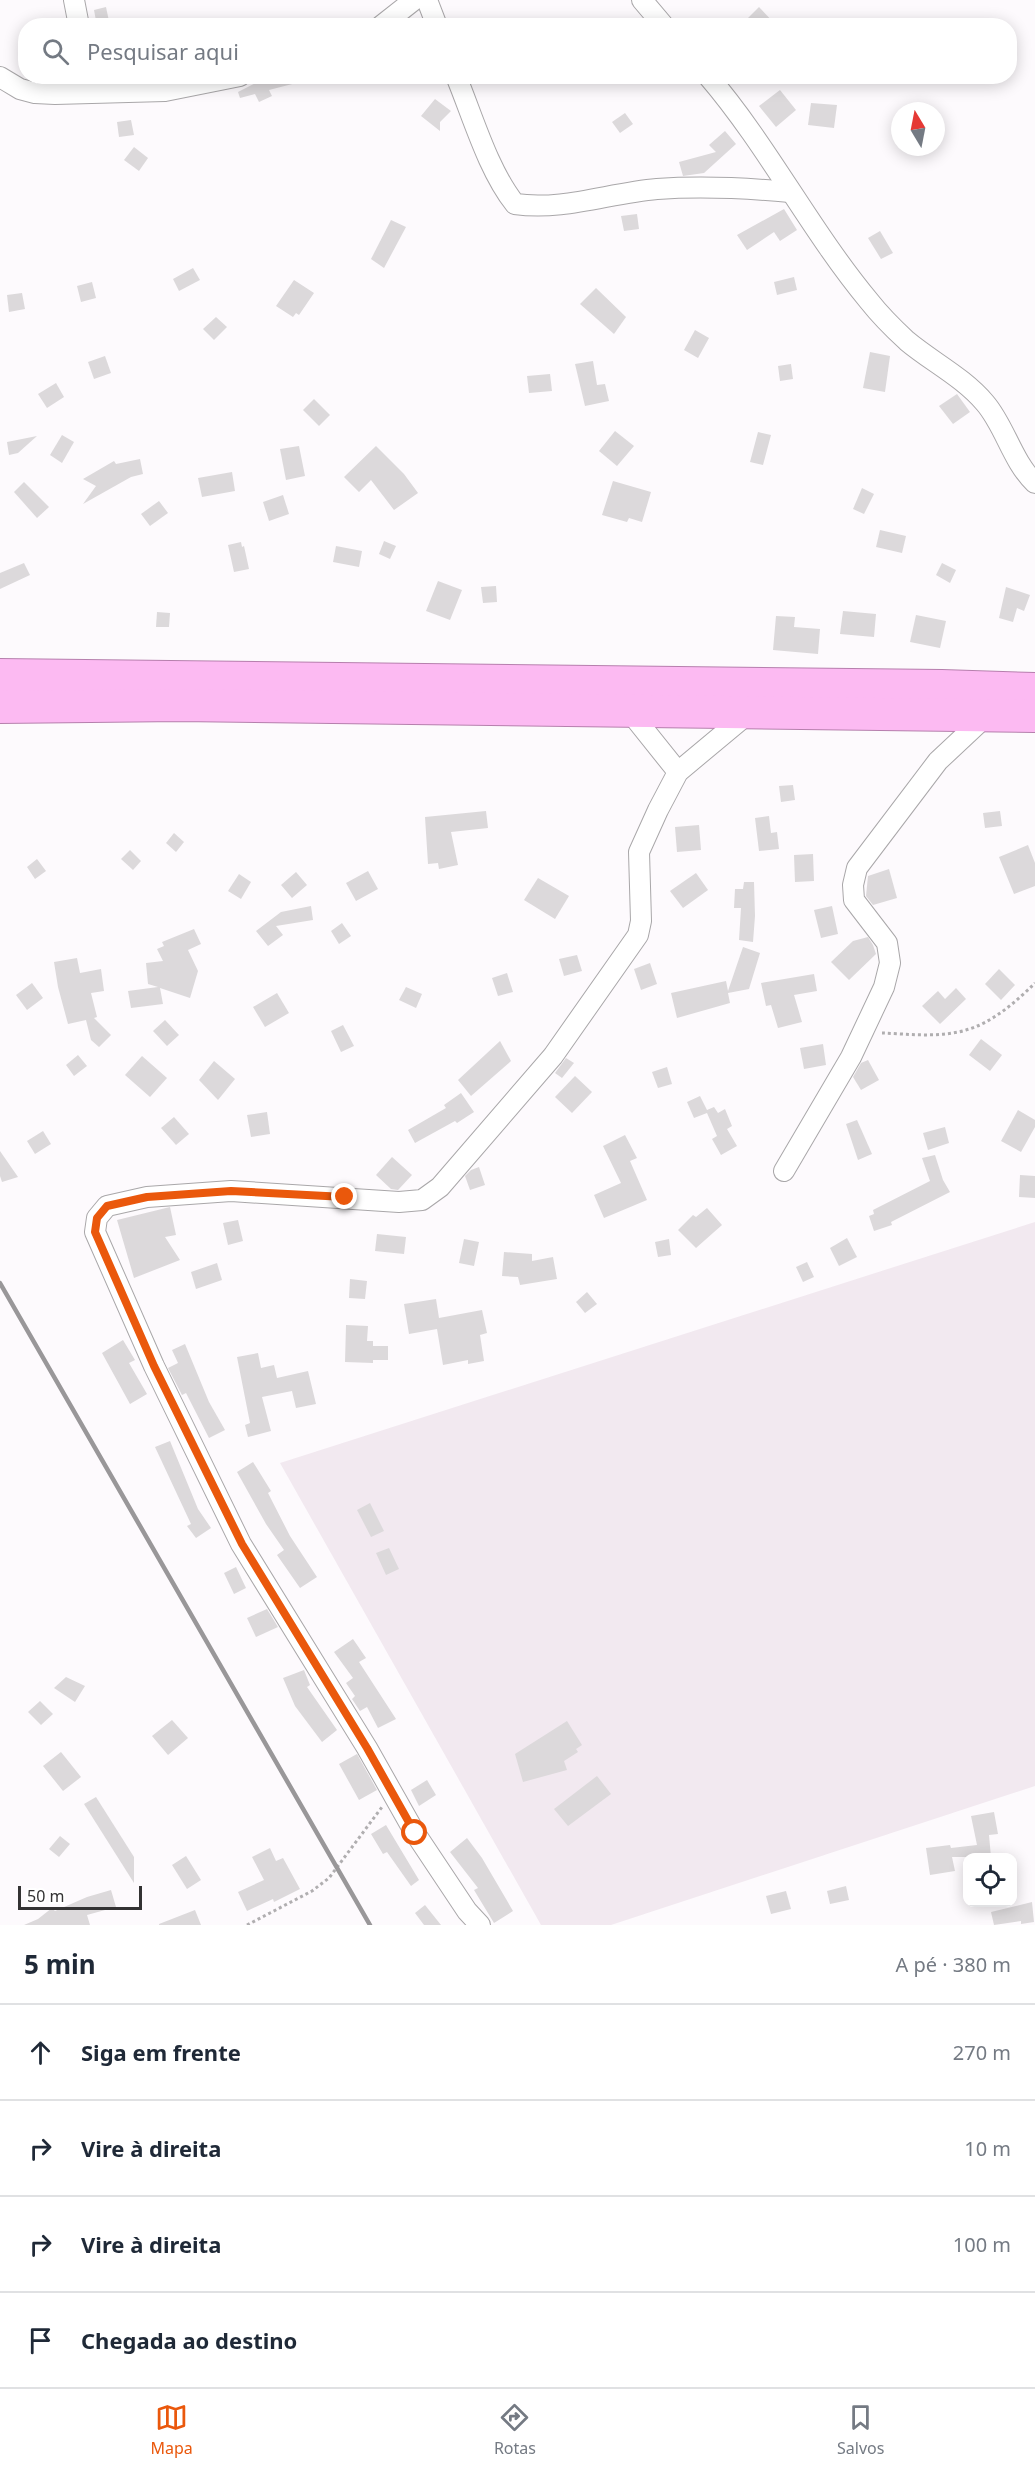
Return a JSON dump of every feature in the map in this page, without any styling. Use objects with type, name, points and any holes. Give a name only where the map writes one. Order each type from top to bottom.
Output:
[{"type":"highway","points":[[0,675],[1035,689]]},
{"type":"highway","points":[[0,707],[180,705],[1035,716]]},
{"type":"street","points":[[74,0],[77,18]]},
{"type":"street","points":[[391,18],[414,0]]},
{"type":"street","points":[[427,0],[433,18]]},
{"type":"street","points":[[642,0],[657,18]]},
{"type":"street","points":[[0,77],[20,89],[35,93],[120,85],[165,91],[200,84]]},
{"type":"street","points":[[459,84],[495,170],[515,204],[528,206],[586,202],[655,189],[726,187],[790,192]]},
{"type":"street","points":[[715,84],[741,115],[790,192],[870,302],[906,340],[965,384],[987,404],[1012,450],[1035,483]]},
{"type":"street","points":[[630,712],[678,772]]},
{"type":"street","points":[[480,1925],[467,1911],[415,1833],[321,1670],[242,1544],[149,1356],[95,1232],[97,1218],[107,1206],[147,1197],[231,1191],[399,1202],[422,1200],[440,1187],[553,1056],[639,935],[641,921],[639,852],[678,772],[750,712]]},
{"type":"street","points":[[784,1171],[863,1032],[884,987],[890,963],[887,943],[854,900],[853,885],[857,868],[938,761],[985,717]]},
{"type":"path","points":[[863,1032],[912,1034],[965,1030],[988,1021],[1035,982]]},
{"type":"path","points":[[247,1925],[312,1891],[329,1878],[375,1814],[393,1794]]},
{"type":"shaded area","points":[[1035,1222],[1035,1786],[611,1925],[541,1925],[280,1463]]},
{"type":"building","points":[[106,7],[108,18],[96,18],[94,10]]},
{"type":"building","points":[[759,7],[769,18],[748,18]]},
{"type":"building","points":[[254,84],[292,84],[269,90],[272,96],[259,102],[255,94],[240,98],[238,92]]},
{"type":"building","points":[[780,90],[796,110],[776,127],[759,106]]},
{"type":"building","points":[[435,99],[451,111],[440,122],[440,131],[421,116]]},
{"type":"building","points":[[811,103],[837,105],[834,128],[808,125]]},
{"type":"building","points":[[625,113],[633,124],[620,133],[612,122]]},
{"type":"building","points":[[131,120],[134,135],[119,137],[117,122]]},
{"type":"building","points":[[725,131],[736,144],[704,173],[683,176],[679,162],[716,152],[709,145]]},
{"type":"building","points":[[134,147],[148,158],[139,171],[124,160]]},
{"type":"building","points":[[784,209],[797,230],[780,241],[774,232],[747,250],[737,235]]},
{"type":"building","points":[[637,214],[639,229],[624,231],[621,216]]},
{"type":"building","points":[[391,220],[406,227],[384,268],[371,259]]},
{"type":"building","points":[[880,231],[893,253],[881,259],[868,238]]},
{"type":"building","points":[[193,268],[200,280],[179,291],[173,279]]},
{"type":"building","points":[[794,277],[797,290],[777,295],[774,282]]},
{"type":"building","points":[[294,280],[314,293],[299,315],[296,313],[293,317],[276,306]]},
{"type":"building","points":[[92,282],[96,298],[81,302],[77,286]]},
{"type":"building","points":[[596,288],[626,317],[614,334],[580,304]]},
{"type":"building","points":[[22,293],[25,309],[9,312],[7,295]]},
{"type":"building","points":[[216,317],[227,327],[214,340],[203,329]]},
{"type":"building","points":[[695,330],[709,338],[698,358],[684,350]]},
{"type":"building","points":[[870,352],[890,356],[885,392],[863,388]]},
{"type":"building","points":[[105,356],[111,373],[94,379],[88,362]]},
{"type":"building","points":[[593,361],[597,385],[605,384],[609,401],[585,406],[575,364]]},
{"type":"building","points":[[791,364],[793,379],[780,381],[778,366]]},
{"type":"building","points":[[550,374],[552,391],[529,393],[527,376]]},
{"type":"building","points":[[56,383],[64,397],[47,408],[38,394]]},
{"type":"building","points":[[957,394],[970,412],[953,424],[939,406]]},
{"type":"building","points":[[314,399],[330,415],[319,426],[303,410]]},
{"type":"building","points":[[615,431],[634,446],[617,466],[599,451]]},
{"type":"building","points":[[758,432],[771,435],[763,465],[750,462]]},
{"type":"building","points":[[62,435],[74,442],[62,463],[50,455]]},
{"type":"building","points":[[37,436],[18,453],[9,455],[7,442]]},
{"type":"building","points":[[299,446],[305,476],[286,480],[280,449]]},
{"type":"building","points":[[376,446],[404,474],[418,493],[394,510],[371,480],[359,492],[344,477]]},
{"type":"building","points":[[140,459],[143,474],[131,477],[83,504],[96,486],[83,479],[114,461],[116,464]]},
{"type":"building","points":[[232,472],[235,491],[202,497],[198,478]]},
{"type":"building","points":[[613,481],[651,492],[642,522],[629,518],[627,522],[602,515]]},
{"type":"building","points":[[24,482],[49,507],[37,518],[14,492]]},
{"type":"building","points":[[862,488],[874,494],[864,514],[853,509]]},
{"type":"building","points":[[283,495],[289,514],[269,521],[263,502]]},
{"type":"building","points":[[159,501],[168,513],[150,526],[141,514]]},
{"type":"building","points":[[880,530],[906,536],[902,553],[876,547]]},
{"type":"building","points":[[384,541],[396,546],[390,559],[379,554]]},
{"type":"building","points":[[241,542],[249,569],[234,572],[228,545]]},
{"type":"building","points":[[336,546],[362,551],[359,567],[333,562]]},
{"type":"building","points":[[24,563],[30,575],[0,589],[0,573]]},
{"type":"building","points":[[942,563],[956,570],[950,583],[936,575]]},
{"type":"building","points":[[438,581],[462,590],[450,620],[426,611]]},
{"type":"building","points":[[496,586],[497,602],[483,603],[481,587]]},
{"type":"building","points":[[1006,587],[1030,595],[1024,611],[1017,608],[1013,622],[999,618]]},
{"type":"building","points":[[843,611],[876,614],[874,637],[840,634]]},
{"type":"building","points":[[157,612],[170,613],[169,627],[156,627]]},
{"type":"building","points":[[916,615],[946,621],[940,648],[910,642]]},
{"type":"building","points":[[776,616],[795,617],[794,627],[820,629],[818,654],[773,650]]},
{"type":"building","points":[[793,785],[795,800],[781,802],[779,786]]},
{"type":"building","points":[[486,811],[488,828],[451,832],[458,865],[439,869],[438,863],[428,864],[425,817]]},
{"type":"building","points":[[1000,811],[1002,826],[985,828],[983,813]]},
{"type":"building","points":[[769,816],[771,833],[777,832],[779,849],[759,851],[755,818]]},
{"type":"building","points":[[699,825],[701,850],[677,852],[675,827]]},
{"type":"building","points":[[174,833],[184,842],[176,852],[166,843]]},
{"type":"building","points":[[1028,845],[1035,863],[1035,886],[1014,894],[999,857]]},
{"type":"building","points":[[130,850],[141,861],[133,870],[121,859]]},
{"type":"building","points":[[813,854],[814,881],[795,882],[794,855]]},
{"type":"building","points":[[37,859],[46,871],[35,879],[27,867]]},
{"type":"building","points":[[889,869],[897,898],[873,905],[866,896],[868,876]]},
{"type":"building","points":[[368,871],[378,889],[356,901],[346,883]]},
{"type":"building","points":[[296,872],[307,885],[292,898],[281,885]]},
{"type":"building","points":[[696,873],[708,890],[683,908],[670,891]]},
{"type":"building","points":[[239,874],[251,882],[241,899],[228,891]]},
{"type":"building","points":[[538,878],[569,896],[555,919],[524,900]]},
{"type":"building","points":[[744,882],[754,882],[753,942],[739,940],[741,908],[734,908],[735,889],[743,889]]},
{"type":"building","points":[[311,906],[313,920],[276,926],[283,935],[268,946],[256,931],[281,912]]},
{"type":"building","points":[[832,906],[838,934],[821,938],[814,910]]},
{"type":"building","points":[[342,923],[351,936],[339,944],[331,931]]},
{"type":"building","points":[[194,929],[201,944],[188,950],[198,971],[190,998],[160,988],[163,1004],[131,1008],[128,991],[158,987],[148,984],[146,963],[163,961],[157,949],[164,946],[162,942]]},
{"type":"building","points":[[868,937],[876,954],[849,980],[831,962],[853,941]]},
{"type":"building","points":[[743,947],[760,953],[749,989],[728,993],[730,1003],[677,1018],[671,993],[726,981],[728,991]]},
{"type":"building","points":[[577,955],[582,971],[564,976],[559,959]]},
{"type":"building","points":[[77,958],[80,973],[101,969],[104,991],[91,993],[97,1017],[94,1018],[111,1035],[99,1047],[91,1040],[86,1020],[68,1024],[58,987],[54,962]]},
{"type":"building","points":[[650,963],[657,984],[641,990],[634,969]]},
{"type":"building","points":[[999,969],[1015,985],[1001,1000],[985,984]]},
{"type":"building","points":[[507,973],[513,992],[498,996],[492,978]]},
{"type":"building","points":[[814,974],[817,991],[794,995],[802,1022],[778,1028],[771,1005],[766,1006],[761,983]]},
{"type":"building","points":[[32,983],[43,998],[27,1010],[16,995]]},
{"type":"building","points":[[406,987],[422,994],[416,1008],[399,1000]]},
{"type":"building","points":[[956,988],[966,999],[940,1024],[922,1006],[938,991],[945,999]]},
{"type":"building","points":[[277,993],[289,1013],[265,1027],[253,1007]]},
{"type":"building","points":[[165,1020],[179,1035],[167,1046],[153,1031]]},
{"type":"building","points":[[343,1025],[354,1046],[341,1052],[331,1031]]},
{"type":"building","points":[[981,1039],[1002,1055],[990,1071],[969,1055]]},
{"type":"building","points":[[500,1041],[511,1061],[471,1096],[458,1080]]},
{"type":"building","points":[[823,1044],[826,1065],[804,1069],[800,1048]]},
{"type":"building","points":[[78,1055],[87,1066],[74,1076],[66,1065]]},
{"type":"building","points":[[142,1056],[167,1078],[150,1097],[125,1075]]},
{"type":"building","points":[[566,1058],[574,1063],[562,1078],[555,1073]]},
{"type":"building","points":[[868,1060],[879,1080],[861,1090],[853,1077],[861,1063]]},
{"type":"building","points":[[214,1061],[235,1079],[218,1100],[199,1080]]},
{"type":"building","points":[[667,1067],[672,1084],[658,1088],[652,1072]]},
{"type":"building","points":[[575,1076],[592,1092],[572,1113],[555,1097]]},
{"type":"building","points":[[461,1093],[474,1112],[457,1123],[455,1121],[415,1143],[408,1130],[446,1108],[444,1105]]},
{"type":"building","points":[[700,1096],[707,1110],[714,1107],[718,1113],[725,1109],[732,1126],[727,1129],[737,1146],[721,1155],[712,1139],[717,1136],[707,1113],[694,1118],[687,1102]]},
{"type":"building","points":[[1018,1110],[1035,1120],[1035,1127],[1021,1152],[1001,1141]]},
{"type":"building","points":[[267,1112],[270,1134],[251,1137],[247,1115]]},
{"type":"building","points":[[174,1117],[189,1134],[176,1145],[161,1128]]},
{"type":"building","points":[[857,1120],[872,1154],[858,1160],[846,1124]]},
{"type":"building","points":[[945,1127],[949,1143],[928,1150],[923,1133]]},
{"type":"building","points":[[43,1131],[51,1144],[35,1154],[27,1141]]},
{"type":"building","points":[[625,1135],[637,1158],[630,1161],[647,1200],[604,1218],[594,1195],[621,1183],[603,1146]]},
{"type":"building","points":[[0,1151],[18,1177],[2,1182]]},
{"type":"building","points":[[935,1155],[943,1180],[950,1192],[891,1222],[892,1225],[874,1231],[869,1216],[874,1214],[873,1210],[930,1181],[922,1158]]},
{"type":"building","points":[[392,1157],[412,1175],[398,1190],[391,1189],[376,1175]]},
{"type":"building","points":[[479,1167],[485,1185],[470,1190],[465,1176],[471,1170]]},
{"type":"building","points":[[1020,1175],[1035,1176],[1035,1198],[1019,1197]]},
{"type":"building","points":[[170,1207],[176,1235],[165,1237],[180,1260],[134,1278],[117,1220]]},
{"type":"building","points":[[707,1208],[722,1225],[696,1248],[678,1230],[693,1215],[696,1217]]},
{"type":"building","points":[[238,1220],[243,1241],[228,1245],[223,1223]]},
{"type":"building","points":[[377,1234],[406,1237],[404,1254],[375,1251]]},
{"type":"building","points":[[847,1238],[857,1257],[839,1266],[830,1248]]},
{"type":"building","points":[[464,1239],[479,1242],[474,1266],[459,1263]]},
{"type":"building","points":[[669,1239],[671,1255],[658,1257],[655,1242]]},
{"type":"building","points":[[504,1252],[532,1254],[532,1261],[553,1257],[557,1279],[520,1285],[518,1277],[502,1276]]},
{"type":"building","points":[[807,1262],[814,1277],[803,1282],[796,1267]]},
{"type":"building","points":[[217,1263],[222,1280],[196,1289],[191,1272]]},
{"type":"building","points":[[350,1279],[367,1281],[365,1299],[349,1298]]},
{"type":"building","points":[[587,1292],[597,1304],[585,1313],[576,1302]]},
{"type":"building","points":[[436,1299],[439,1318],[482,1310],[487,1333],[480,1335],[484,1361],[468,1364],[468,1360],[443,1365],[437,1329],[409,1334],[404,1304]]},
{"type":"building","points":[[346,1325],[368,1326],[367,1341],[373,1341],[373,1346],[388,1346],[388,1360],[373,1360],[373,1363],[345,1362]]},
{"type":"building","points":[[123,1340],[135,1360],[129,1363],[147,1394],[130,1404],[102,1353]]},
{"type":"building","points":[[185,1344],[209,1402],[225,1430],[209,1438],[186,1393],[182,1395],[168,1368],[178,1363],[172,1350]]},
{"type":"building","points":[[258,1353],[261,1368],[274,1365],[277,1378],[308,1371],[316,1404],[296,1408],[292,1391],[262,1397],[271,1431],[248,1437],[245,1425],[250,1423],[237,1357]]},
{"type":"building","points":[[170,1441],[198,1509],[211,1528],[196,1538],[187,1526],[191,1524],[155,1447]]},
{"type":"building","points":[[253,1462],[271,1491],[268,1493],[290,1536],[317,1577],[300,1588],[277,1555],[284,1550],[266,1524],[237,1472]]},
{"type":"building","points":[[370,1503],[384,1531],[371,1537],[357,1510]]},
{"type":"building","points":[[389,1548],[399,1569],[386,1575],[376,1553]]},
{"type":"building","points":[[236,1567],[246,1588],[234,1594],[224,1573]]},
{"type":"building","points":[[267,1609],[278,1627],[256,1637],[247,1618]]},
{"type":"building","points":[[353,1639],[366,1658],[359,1662],[396,1719],[378,1728],[367,1707],[360,1711],[352,1699],[355,1696],[346,1683],[353,1678],[334,1652]]},
{"type":"building","points":[[304,1670],[310,1685],[307,1687],[337,1730],[322,1742],[295,1706],[283,1678]]},
{"type":"building","points":[[66,1677],[85,1686],[75,1702],[54,1688]]},
{"type":"building","points":[[40,1701],[53,1714],[41,1725],[28,1712]]},
{"type":"building","points":[[172,1720],[188,1738],[168,1755],[152,1736]]},
{"type":"building","points":[[567,1721],[582,1745],[576,1749],[578,1752],[564,1761],[567,1770],[523,1782],[515,1754]]},
{"type":"building","points":[[61,1752],[81,1777],[63,1791],[43,1766]]},
{"type":"building","points":[[357,1754],[377,1790],[359,1800],[339,1764]]},
{"type":"building","points":[[597,1776],[611,1794],[568,1826],[554,1809]]},
{"type":"building","points":[[427,1780],[436,1795],[419,1806],[411,1790]]},
{"type":"building","points":[[96,1797],[134,1857],[134,1883],[84,1804]]},
{"type":"building","points":[[994,1812],[998,1834],[989,1835],[991,1853],[963,1853],[963,1857],[952,1857],[955,1871],[930,1875],[926,1848],[977,1845],[971,1816]]},
{"type":"building","points":[[386,1825],[419,1880],[411,1886],[387,1852],[383,1854],[371,1834]]},
{"type":"building","points":[[60,1836],[70,1844],[59,1857],[49,1849]]},
{"type":"building","points":[[467,1838],[482,1858],[513,1911],[494,1923],[474,1890],[478,1888],[450,1852]]},
{"type":"building","points":[[270,1848],[276,1861],[283,1858],[300,1889],[274,1902],[273,1899],[247,1911],[238,1892],[264,1880],[252,1857]]},
{"type":"building","points":[[186,1856],[201,1880],[187,1889],[172,1865]]},
{"type":"building","points":[[846,1886],[849,1900],[830,1904],[827,1891]]},
{"type":"building","points":[[111,1890],[116,1907],[87,1915],[90,1925],[24,1925],[38,1919],[52,1908],[55,1911],[87,1897]]},
{"type":"building","points":[[786,1891],[791,1909],[771,1914],[766,1896]]},
{"type":"building","points":[[1032,1902],[1034,1922],[1021,1924],[1021,1921],[994,1925],[991,1912]]},
{"type":"building","points":[[425,1905],[441,1925],[424,1925],[415,1913]]},
{"type":"building","points":[[195,1910],[201,1925],[159,1925],[159,1924]]},
{"type":"railway","points":[[0,1283],[370,1925]]},
{"type":"route","points":[[345,1197],[231,1191],[147,1197],[107,1206],[97,1218],[95,1232],[154,1366],[242,1544],[321,1670],[415,1833]]}]
